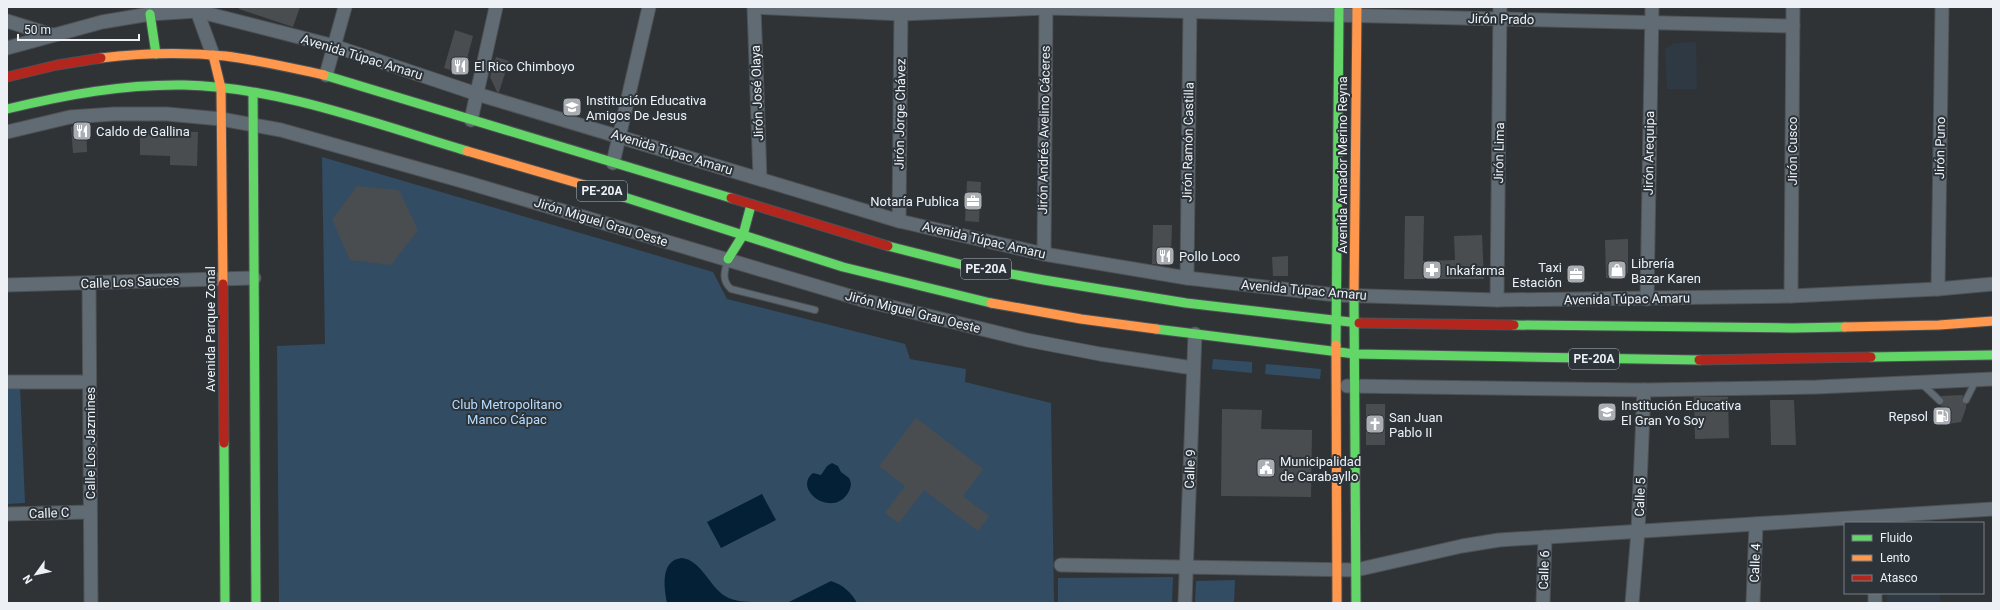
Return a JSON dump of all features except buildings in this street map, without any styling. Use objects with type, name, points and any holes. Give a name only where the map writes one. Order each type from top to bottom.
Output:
[{"type":"main road","name":"Avenida Amador Merino Reyna","points":[[1337,603],[1336,295],[1339,11]]},
{"type":"main road","name":"Avenida Amador Merino Reyna","points":[[1356,603],[1354,295],[1357,12]]},
{"type":"main road","points":[[150,14],[156,54]]},
{"type":"main road","name":"Avenida Túpac Amaru","points":[[7,77],[79,60],[114,56],[156,54],[213,55],[326,75],[891,247],[967,266],[1186,303],[1336,322],[1647,332],[1865,328],[1993,321]]},
{"type":"main road","name":"Avenida Parque Zonal","points":[[213,55],[221,88],[225,603]]},
{"type":"main road","name":"PE-20A","points":[[7,109],[68,94],[110,88],[186,85],[253,93],[315,106],[605,191],[843,267],[969,299],[1081,318],[1354,354],[1647,356],[1801,359],[1993,355]]},
{"type":"main road","points":[[253,93],[256,603]]},
{"type":"main road","points":[[728,260],[743,235],[751,205]]},
{"type":"street","points":[[326,75],[345,7]]},
{"type":"street","points":[[471,120],[496,7]]},
{"type":"street","points":[[613,163],[649,7]]},
{"type":"street","name":"Jirón Prado","points":[[754,7],[901,10],[1046,7],[1500,13],[1651,23],[1793,26]]},
{"type":"street","name":"Jirón José Olaya","points":[[754,7],[760,178]]},
{"type":"street","name":"Jirón Andrés Avelino Cáceres","points":[[1044,254],[1046,7]]},
{"type":"street","name":"Jirón Arequipa","points":[[1647,299],[1652,7]]},
{"type":"street","name":"Jirón Cusco","points":[[1791,296],[1793,7]]},
{"type":"street","name":"Jirón Puno","points":[[1938,289],[1942,7]]},
{"type":"street","points":[[197,9],[213,55]]},
{"type":"street","name":"Avenida Túpac Amaru","points":[[7,48],[102,22],[150,14],[197,9],[334,46],[477,94],[899,221],[1044,254],[1187,278],[1336,295],[1497,300],[1791,296],[1938,289],[1993,284]]},
{"type":"street","name":"Jirón Ramón Castilla","points":[[1187,278],[1190,9]]},
{"type":"street","name":"Jirón Jorge Chávez","points":[[899,221],[901,10]]},
{"type":"street","name":"Jirón Lima","points":[[1497,300],[1500,13]]},
{"type":"street","points":[[7,21],[52,35]]},
{"type":"street","name":"Jirón Miguel Grau Oeste","points":[[7,132],[70,117],[114,114],[167,114],[221,119],[280,130],[470,183],[863,300],[1027,340],[1100,354],[1194,368]]},
{"type":"street","name":"Calle Los Sauces","points":[[7,285],[254,278]]},
{"type":"street","name":"Calle Los Jazmines","points":[[89,283],[91,603]]},
{"type":"street","name":"Calle 9","points":[[1185,603],[1195,334]]},
{"type":"street","points":[[1336,385],[1644,390],[1817,387],[1993,380]]},
{"type":"street","points":[[7,382],[90,382]]},
{"type":"street","name":"Calle 5","points":[[1632,603],[1638,531],[1644,390]]},
{"type":"street","points":[[1061,565],[1356,570],[1462,546],[1499,540],[1756,524],[1878,520],[1993,509]]},
{"type":"street","name":"Calle C","points":[[7,514],[90,512]]},
{"type":"street","name":"Calle 4","points":[[1753,603],[1756,524]]},
{"type":"street","name":"Calle 6","points":[[1542,603],[1545,537]]},
{"type":"lane","points":[[728,260],[724,276],[731,290],[815,310]]},
{"type":"lane","points":[[1966,400],[1976,380]]},
{"type":"lane","points":[[1921,382],[1940,401]]},
{"type":"shaded area","points":[[1696,42],[1697,89],[1667,89],[1665,49],[1674,43]]},
{"type":"shaded area","points":[[832,463],[838,466],[841,472],[849,478],[851,484],[848,493],[841,500],[833,503],[824,502],[817,499],[807,487],[808,480],[813,473],[821,475],[827,466]]},
{"type":"shaded area","points":[[762,494],[776,520],[721,548],[707,522]]},
{"type":"shaded area","points":[[682,558],[689,560],[700,568],[719,592],[725,596],[738,601],[761,603],[667,603],[665,575],[667,569],[675,560]]},
{"type":"shaded area","points":[[831,581],[846,589],[857,603],[789,602]]},
{"type":"shaded area","points":[[1887,594],[1940,594],[1940,603],[1887,603]]},
{"type":"green space","name":"Club Metropolitano Manco Cápac","points":[[322,157],[713,272],[727,299],[905,344],[910,359],[966,369],[965,382],[1051,403],[1054,603],[279,603],[277,346],[325,344]]},
{"type":"green space","points":[[1213,359],[1252,362],[1252,373],[1212,369]]},
{"type":"green space","points":[[1266,364],[1321,369],[1320,379],[1265,374]]},
{"type":"green space","points":[[7,386],[20,386],[25,503],[7,504]]},
{"type":"green space","points":[[1173,577],[1172,603],[1058,603],[1058,578]]},
{"type":"green space","points":[[1235,580],[1234,603],[1195,603],[1196,581]]},
{"type":"traffic: fast","points":[[1336,345],[1339,7]]},
{"type":"traffic: fast","points":[[150,14],[156,54]]},
{"type":"traffic: fast","points":[[324,75],[731,198]]},
{"type":"traffic: fast","points":[[7,109],[51,99],[117,88],[162,85],[220,87],[256,92],[327,109],[467,151]]},
{"type":"traffic: fast","points":[[253,93],[256,603]]},
{"type":"traffic: fast","points":[[605,191],[843,267],[991,303]]},
{"type":"traffic: fast","points":[[728,259],[743,235],[751,205]]},
{"type":"traffic: fast","points":[[888,246],[967,266],[1044,280],[1186,303],[1359,323]]},
{"type":"traffic: fast","points":[[1354,297],[1356,603]]},
{"type":"traffic: fast","points":[[1514,325],[1792,328],[1845,327]]},
{"type":"traffic: fast","points":[[1156,329],[1355,354],[1699,360]]},
{"type":"traffic: fast","points":[[1871,357],[1993,355]]},
{"type":"traffic: fast","points":[[224,443],[225,603]]},
{"type":"traffic: slow","points":[[1354,297],[1357,7]]},
{"type":"traffic: slow","points":[[101,58],[163,54],[225,56],[274,64],[324,75]]},
{"type":"traffic: slow","points":[[213,55],[221,88],[223,284]]},
{"type":"traffic: slow","points":[[467,151],[605,191]]},
{"type":"traffic: slow","points":[[991,303],[1081,319],[1156,329]]},
{"type":"traffic: slow","points":[[1845,327],[1939,325],[1993,321]]},
{"type":"traffic: slow","points":[[1336,345],[1337,603]]},
{"type":"traffic: jam","points":[[7,77],[57,65],[101,58]]},
{"type":"traffic: jam","points":[[731,198],[888,246]]},
{"type":"traffic: jam","points":[[223,284],[224,443]]},
{"type":"traffic: jam","points":[[1359,323],[1514,325]]},
{"type":"traffic: jam","points":[[1699,360],[1871,357]]},
{"type":"place","name":"El Rico Chimboyo","points":[[460,66]]},
{"type":"place","name":"Institución Educativa Amigos De Jesus","points":[[572,107]]},
{"type":"place","name":"Caldo de Gallina","points":[[82,131]]},
{"type":"place","name":"Notaría Publica","points":[[973,201]]},
{"type":"place","name":"Pollo Loco","points":[[1165,256]]},
{"type":"place","name":"Inkafarma","points":[[1432,270]]},
{"type":"place","name":"Librería Bazar Karen","points":[[1617,270]]},
{"type":"place","name":"Taxi Estación","points":[[1576,274]]},
{"type":"place","name":"Institución Educativa El Gran Yo Soy","points":[[1607,412]]},
{"type":"place","name":"Repsol","points":[[1942,416]]},
{"type":"place","name":"San Juan Pablo II","points":[[1375,424]]},
{"type":"place","name":"Municipalidad de Carabayllo","points":[[1266,468]]}]
